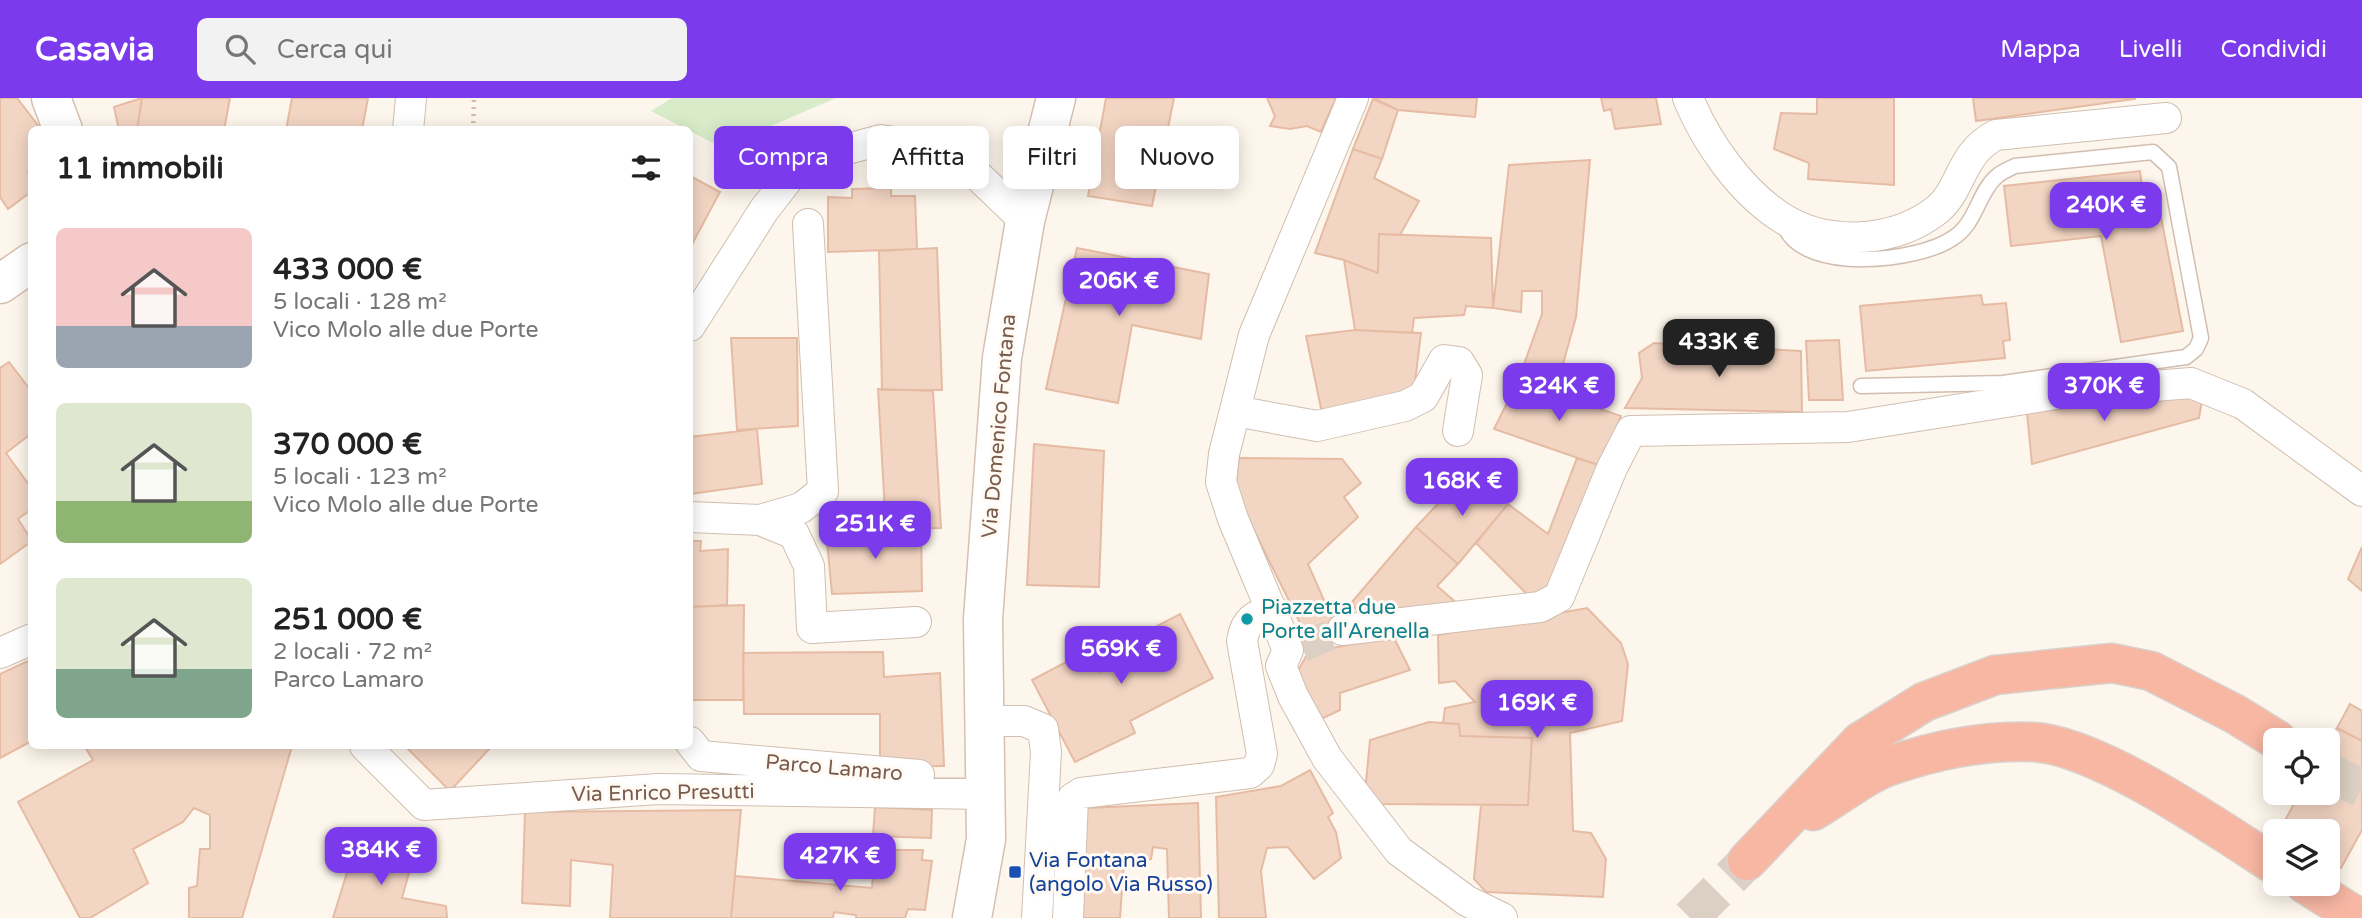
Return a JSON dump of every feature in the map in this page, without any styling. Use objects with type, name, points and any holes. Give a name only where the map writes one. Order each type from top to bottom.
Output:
[{"type":"highway","points":[[1747,861],[1860,742],[1924,702],[1995,674],[2112,663],[2151,671],[2263,731]]},
{"type":"highway","points":[[1775,834],[1889,766],[1970,745],[2036,742],[2095,758],[2206,821],[2263,857]]},
{"type":"highway","points":[[2324,896],[2359,918]]},
{"type":"main road","points":[[51,98],[62,126]]},
{"type":"main road","name":"Via Domenico Fontana","points":[[972,918],[986,839],[983,619],[1002,358],[1025,221],[1056,98]]},
{"type":"main road","points":[[0,284],[28,265]]},
{"type":"street","points":[[408,126],[411,98]]},
{"type":"street","points":[[1353,98],[1254,335],[1221,482],[1233,519],[1274,611],[1295,648],[1281,666],[1298,706],[1327,758],[1399,851],[1468,901],[1502,918]]},
{"type":"street","points":[[1688,98],[1698,124],[1744,186],[1780,217],[1801,228],[1861,238],[1900,231],[1940,208],[1980,143],[1996,135],[2166,118]]},
{"type":"street","points":[[693,321],[764,210],[802,161],[881,140],[951,150],[1025,221]]},
{"type":"street","points":[[693,517],[760,520],[801,508],[823,491],[808,224]]},
{"type":"street","points":[[1235,411],[1317,426],[1405,406],[1423,397],[1444,360],[1459,362],[1468,375],[1458,431]]},
{"type":"street","points":[[1342,630],[1540,607],[1559,597],[1612,468],[1631,431],[1848,427],[2056,394],[2191,383],[2243,404],[2362,491]]},
{"type":"street","points":[[760,520],[794,534],[809,566],[813,628],[916,622]]},
{"type":"street","points":[[1068,918],[1070,807],[1073,798],[1081,793],[1250,773],[1259,765],[1262,754],[1242,641],[1244,627],[1256,614],[1274,611]]},
{"type":"street","points":[[0,653],[28,641]]},
{"type":"street","points":[[984,722],[1024,721],[1043,729],[1045,752],[1037,918]]},
{"type":"street","name":"Parco Lamaro","points":[[693,746],[701,757],[985,787]]},
{"type":"street","name":"Via Enrico Presutti","points":[[368,749],[424,805],[658,789],[985,787]]},
{"type":"lane","points":[[1780,217],[1788,234],[1799,245],[1825,258],[1913,254],[1953,239],[1969,224],[1995,178],[2015,166],[2153,152],[2169,167],[2201,338],[2196,349],[2186,357],[2003,383],[1861,386]]},
{"type":"path","points":[[473,126],[474,98]]},
{"type":"green space","points":[[672,98],[836,98],[771,126],[714,126],[714,143],[693,133],[693,126],[680,126],[651,111]]},
{"type":"building","points":[[0,98],[17,98],[38,126],[28,126],[28,194],[8,209],[0,197]]},
{"type":"building","points":[[142,98],[230,98],[225,126],[138,126]]},
{"type":"building","points":[[142,98],[138,126],[118,126],[114,107]]},
{"type":"building","points":[[292,98],[368,98],[363,126],[287,126]]},
{"type":"building","points":[[1106,98],[1174,98],[1168,126],[1115,126],[1115,189],[1155,189],[1152,206],[1088,196],[1089,189],[1101,189],[1101,126]]},
{"type":"building","points":[[1267,98],[1336,98],[1321,132],[1307,126],[1290,129],[1270,126],[1275,116]]},
{"type":"building","points":[[1373,98],[1477,98],[1475,117],[1398,110]]},
{"type":"building","points":[[1601,98],[1656,98],[1661,124],[1615,129],[1611,109],[1604,111]]},
{"type":"building","points":[[1817,98],[1894,98],[1894,185],[1808,179],[1809,163],[1774,149],[1781,113],[1817,114]]},
{"type":"building","points":[[1973,98],[2135,98],[2135,99],[1976,121]]},
{"type":"building","points":[[1373,99],[1398,110],[1382,159],[1353,149]]},
{"type":"building","points":[[1353,149],[1382,159],[1374,178],[1419,201],[1400,235],[1379,234],[1378,273],[1344,260],[1315,253]]},
{"type":"building","points":[[1590,160],[1576,317],[1555,393],[1518,381],[1542,314],[1542,291],[1522,291],[1521,312],[1493,308],[1509,165]]},
{"type":"building","points":[[2140,171],[2145,215],[2160,212],[2183,331],[2121,342],[2101,236],[2011,246],[2004,186]]},
{"type":"building","points":[[693,178],[720,192],[693,242]]},
{"type":"building","points":[[853,189],[891,189],[891,196],[915,196],[917,249],[828,252],[828,197],[852,198]]},
{"type":"building","points":[[1379,234],[1491,238],[1493,308],[1466,306],[1464,315],[1414,318],[1412,333],[1355,330],[1344,260],[1378,273]]},
{"type":"building","points":[[937,248],[942,390],[882,390],[879,251]]},
{"type":"building","points":[[1077,248],[1209,274],[1201,339],[1132,325],[1118,403],[1046,389]]},
{"type":"building","points":[[1981,295],[1983,305],[2006,303],[2010,340],[2003,341],[2005,358],[1866,371],[1860,306]]},
{"type":"building","points":[[1355,330],[1421,333],[1414,390],[1322,413],[1306,336]]},
{"type":"building","points":[[731,338],[797,338],[798,426],[737,430]]},
{"type":"building","points":[[1839,340],[1843,400],[1809,400],[1806,341]]},
{"type":"building","points":[[1654,343],[1801,351],[1802,412],[1625,408],[1642,378],[1639,353]]},
{"type":"building","points":[[9,362],[28,387],[28,436],[6,453],[28,483],[28,512],[18,519],[28,535],[28,544],[0,564],[0,368]]},
{"type":"building","points":[[1518,381],[1621,416],[1601,466],[1494,429]]},
{"type":"building","points":[[878,389],[933,391],[941,528],[886,529]]},
{"type":"building","points":[[2179,395],[2202,400],[2199,418],[2032,464],[2027,413],[2108,398]]},
{"type":"building","points":[[757,429],[762,484],[693,494],[693,437]]},
{"type":"building","points":[[1034,444],[1104,451],[1099,587],[1027,585]]},
{"type":"building","points":[[1239,458],[1342,459],[1361,483],[1344,497],[1358,517],[1308,564],[1334,623],[1305,633],[1235,492]]},
{"type":"building","points":[[1577,458],[1601,466],[1555,577],[1544,590],[1531,598],[1476,543],[1508,504],[1548,534]]},
{"type":"building","points":[[1465,475],[1508,504],[1458,564],[1416,527]]},
{"type":"building","points":[[1416,527],[1458,564],[1437,586],[1459,605],[1360,617],[1352,602]]},
{"type":"building","points":[[921,529],[922,591],[832,594],[826,531]]},
{"type":"building","points":[[693,541],[701,541],[700,551],[728,549],[727,605],[693,607]]},
{"type":"building","points":[[2362,547],[2362,591],[2348,579]]},
{"type":"building","points":[[744,605],[743,700],[693,700],[693,607]]},
{"type":"building","points":[[1587,608],[1621,643],[1628,664],[1622,721],[1570,733],[1573,831],[1591,833],[1606,859],[1603,897],[1486,892],[1474,879],[1481,805],[1528,805],[1532,738],[1460,736],[1459,724],[1443,723],[1445,708],[1475,702],[1455,681],[1439,683],[1438,635]]},
{"type":"building","points":[[1180,614],[1213,678],[1130,721],[1135,733],[1075,762],[1032,680],[1089,650],[1100,672],[1111,666],[1105,653]]},
{"type":"building","points":[[1393,636],[1410,670],[1340,693],[1340,710],[1319,720],[1294,678],[1308,653]]},
{"type":"building","points":[[883,652],[884,677],[940,673],[944,766],[880,766],[880,714],[744,714],[743,653]]},
{"type":"building","points":[[28,661],[28,743],[0,758],[0,674]]},
{"type":"building","points":[[2350,704],[2362,711],[2362,741],[2337,728]]},
{"type":"building","points":[[1429,722],[1459,724],[1460,736],[1532,738],[1528,805],[1380,804],[1365,793],[1370,740]]},
{"type":"building","points":[[2340,730],[2362,741],[2362,830],[2341,868],[2340,819],[2286,819],[2293,805],[2340,805]]},
{"type":"building","points":[[86,749],[291,749],[242,918],[189,918],[189,888],[197,886],[200,849],[210,849],[210,815],[194,808],[183,822],[133,849],[148,883],[90,918],[80,918],[18,802],[93,760]]},
{"type":"building","points":[[408,749],[489,749],[450,791]]},
{"type":"building","points":[[1310,770],[1333,813],[1328,817],[1336,832],[1341,858],[1314,879],[1288,847],[1267,848],[1261,871],[1266,918],[1219,918],[1216,797],[1281,786]]},
{"type":"building","points":[[1198,803],[1201,918],[1169,918],[1167,849],[1153,847],[1151,859],[1124,862],[1120,918],[1079,918],[1087,808]]},
{"type":"building","points":[[875,807],[932,810],[931,838],[873,836]]},
{"type":"building","points":[[741,810],[731,918],[610,918],[613,865],[571,860],[570,906],[522,903],[525,812]]},
{"type":"building","points":[[357,840],[396,848],[412,862],[402,898],[446,906],[447,918],[333,918]]},
{"type":"building","points":[[875,850],[923,850],[922,860],[932,861],[925,910],[908,909],[905,918],[856,918],[856,915],[834,912],[833,918],[731,918],[735,876],[872,888]]},
{"type":"tunnel","points":[[1302,647],[1342,630]]},
{"type":"tunnel","points":[[2340,777],[2362,789]]},
{"type":"tunnel","points":[[1690,918],[1747,861]]},
{"type":"place","name":"Piazzetta due Porte all'Arenella","points":[[1247,619]]},
{"type":"place","name":"Via Fontana (angolo Via Russo)","points":[[1015,872]]}]
